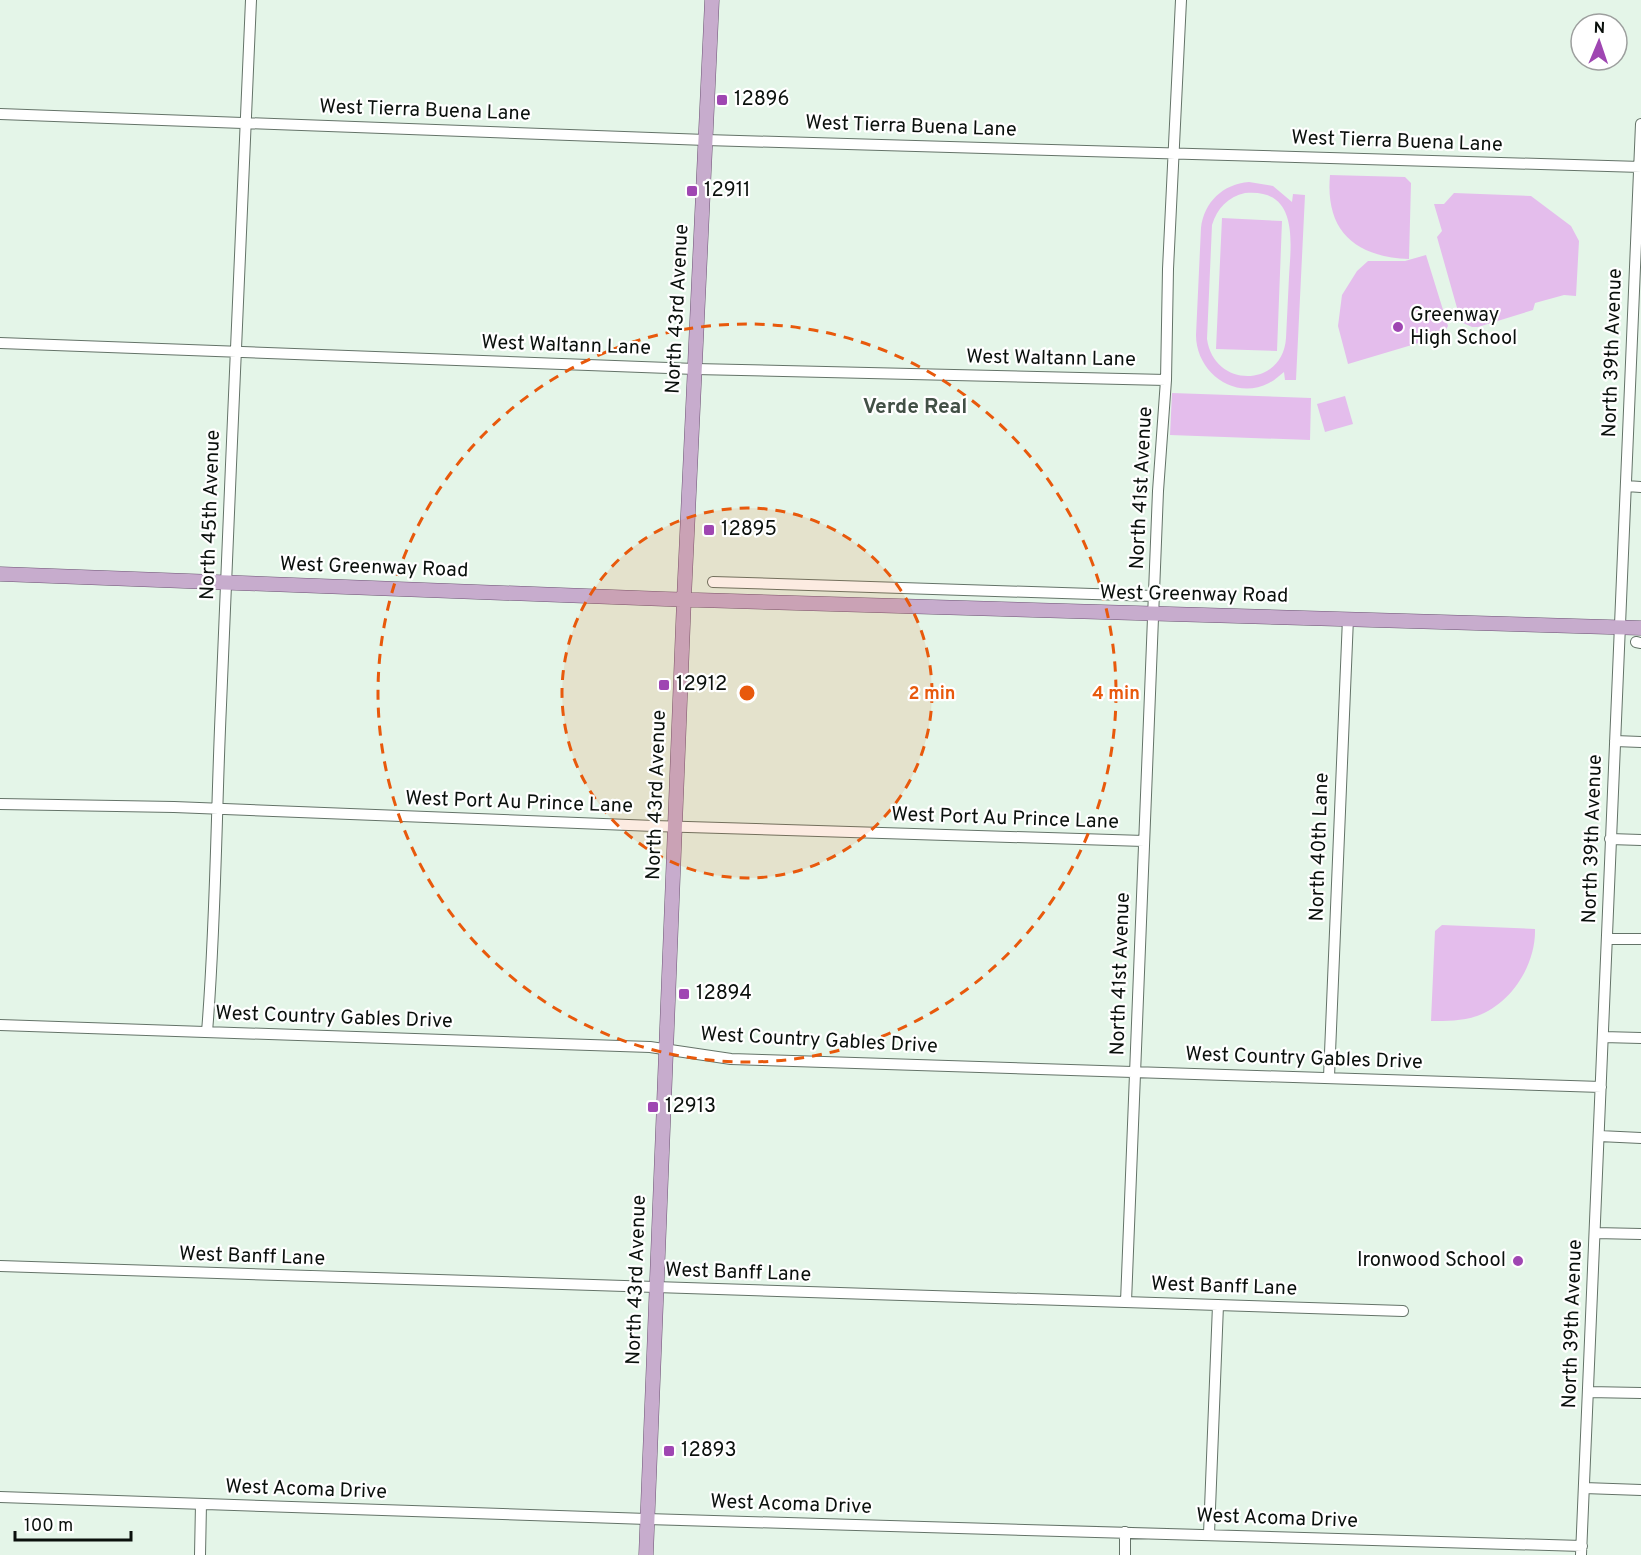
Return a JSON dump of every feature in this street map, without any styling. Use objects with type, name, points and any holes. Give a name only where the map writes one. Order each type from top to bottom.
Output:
[{"type":"main road","name":"North 43rd Avenue","points":[[646,1555],[684,599],[712,0]]},
{"type":"main road","name":"West Greenway Road","points":[[0,574],[684,599],[1641,628]]},
{"type":"street","name":"North 45th Avenue","points":[[207,1032],[251,0]]},
{"type":"street","name":"North 41st Avenue","points":[[1126,1302],[1154,596],[1166,380],[1181,0]]},
{"type":"street","name":"West Tierra Buena Lane","points":[[0,114],[706,140],[1640,167]]},
{"type":"street","name":"North 39th Avenue","points":[[1581,1550],[1619,627],[1626,486],[1635,395],[1641,124]]},
{"type":"street","name":"West Waltann Lane","points":[[0,343],[695,369],[1166,380]]},
{"type":"street","points":[[1626,486],[1641,487]]},
{"type":"street","name":"West Greenway Road","points":[[713,582],[1154,596]]},
{"type":"street","points":[[747,583],[747,601]]},
{"type":"street","name":"North 40th Lane","points":[[1329,1077],[1348,618]]},
{"type":"street","points":[[1615,741],[1641,742]]},
{"type":"street","name":"West Port Au Prince Lane","points":[[0,804],[1144,842]]},
{"type":"street","points":[[1610,839],[1641,840]]},
{"type":"street","points":[[1606,939],[1641,939]]},
{"type":"street","name":"West Country Gables Drive","points":[[0,1025],[666,1050],[731,1059],[1601,1087]]},
{"type":"street","points":[[1603,1037],[1641,1038]]},
{"type":"street","points":[[1599,1136],[1641,1138]]},
{"type":"street","points":[[1594,1233],[1641,1234]]},
{"type":"street","name":"West Banff Lane","points":[[0,1266],[1403,1311]]},
{"type":"street","points":[[1209,1534],[1218,1305]]},
{"type":"street","points":[[1588,1392],[1641,1393]]},
{"type":"street","points":[[1584,1488],[1641,1490]]},
{"type":"street","name":"West Acoma Drive","points":[[0,1497],[647,1520],[1209,1534],[1493,1549],[1581,1550]]},
{"type":"street","points":[[200,1555],[201,1504]]},
{"type":"street","points":[[1125,1532],[1125,1555]]},
{"type":"shaded area","points":[[1330,175],[1405,177],[1411,183],[1409,259],[1373,253],[1347,237],[1332,211]]},
{"type":"shaded area","points":[[1249,182],[1273,186],[1292,202],[1293,194],[1305,195],[1296,380],[1285,380],[1284,372],[1269,383],[1256,388],[1243,388],[1219,380],[1202,361],[1196,335],[1203,219],[1206,210],[1216,196],[1240,183]],"holes":[[[1245,193],[1262,194],[1275,199],[1283,208],[1288,220],[1291,248],[1286,338],[1282,354],[1273,366],[1262,373],[1248,376],[1234,374],[1222,367],[1212,355],[1207,339],[1212,225],[1220,208],[1228,200]]]},
{"type":"shaded area","points":[[1454,193],[1531,196],[1571,226],[1579,241],[1576,296],[1564,295],[1535,303],[1533,310],[1478,327],[1461,322],[1437,237],[1442,231],[1434,204],[1444,204]]},
{"type":"shaded area","points":[[1222,218],[1282,221],[1277,351],[1216,349]]},
{"type":"shaded area","points":[[1426,255],[1448,326],[1442,336],[1348,364],[1338,326],[1342,295],[1357,271],[1368,261],[1405,261]]},
{"type":"shaded area","points":[[1172,393],[1311,398],[1310,440],[1170,435]]},
{"type":"shaded area","points":[[1345,396],[1353,424],[1325,432],[1317,404]]},
{"type":"shaded area","points":[[1442,925],[1535,929],[1531,956],[1519,982],[1501,1002],[1477,1016],[1448,1021],[1431,1021],[1435,931]]},
{"type":"place","name":"12896","points":[[722,100]]},
{"type":"place","name":"12911","points":[[692,191]]},
{"type":"place","name":"Greenway High School","points":[[1398,327]]},
{"type":"place","name":"12895","points":[[709,530]]},
{"type":"place","name":"12912","points":[[664,685]]},
{"type":"place","name":"12894","points":[[684,994]]},
{"type":"place","name":"12913","points":[[653,1107]]},
{"type":"place","name":"Ironwood School","points":[[1518,1261]]},
{"type":"place","name":"12893","points":[[669,1451]]},
{"type":"district","name":"Verde Real","points":[[915,407]]}]
